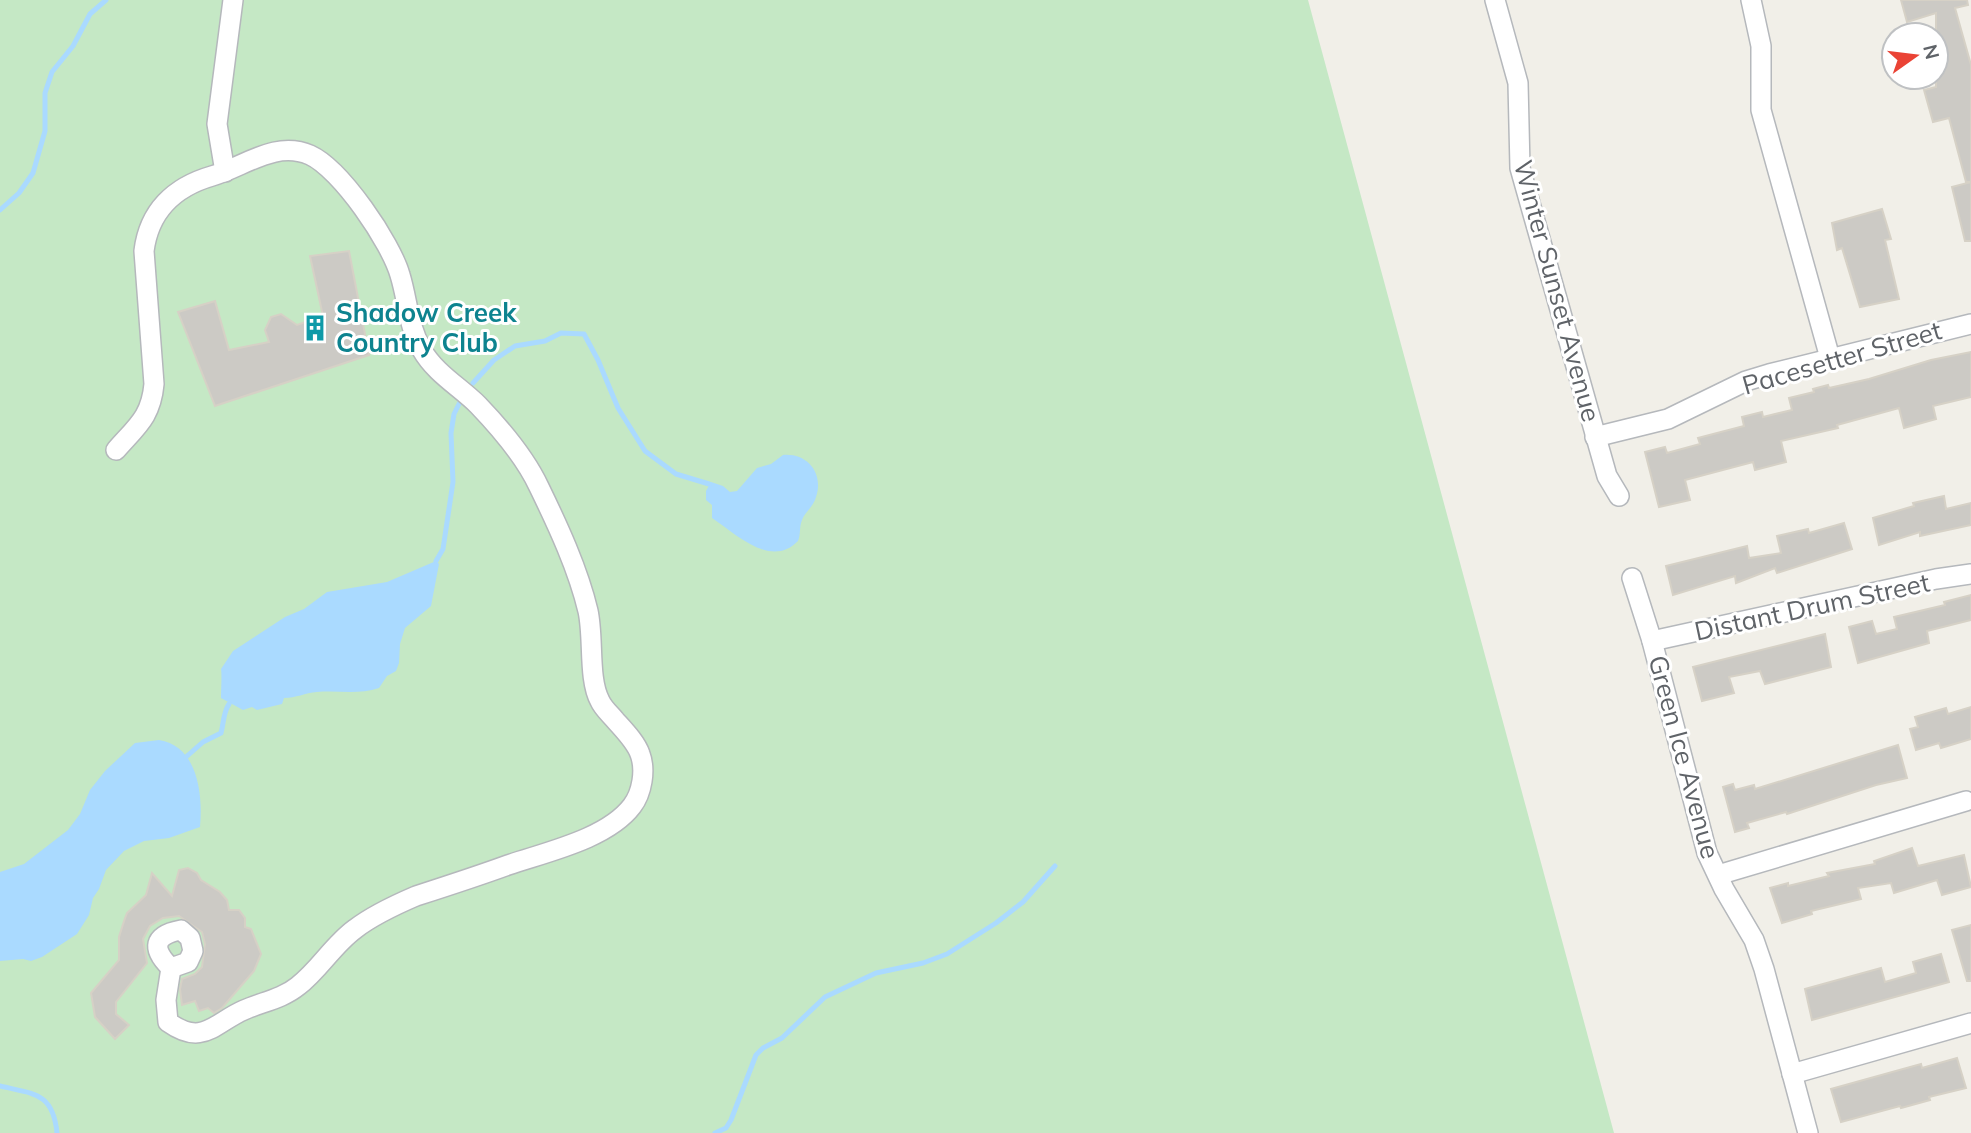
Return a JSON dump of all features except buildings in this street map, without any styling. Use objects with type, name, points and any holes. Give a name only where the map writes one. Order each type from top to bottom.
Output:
[{"type":"street","points":[[225,172],[217,124],[233,0]]},
{"type":"street","name":"Winter Sunset Avenue","points":[[1495,0],[1518,83],[1520,168],[1595,437],[1607,476],[1619,496]]},
{"type":"street","points":[[1751,0],[1761,55],[1761,110],[1830,358]]},
{"type":"street","points":[[116,450],[144,418],[152,403],[154,384],[144,251],[146,236],[156,213],[181,188],[265,154],[283,151],[310,155],[341,181],[360,204],[390,252],[400,274],[408,318],[423,354],[449,381],[477,404],[515,448],[538,484],[579,580],[588,611],[593,638],[593,675],[600,701],[640,754],[643,781],[633,805],[610,826],[570,845],[416,896],[392,907],[354,929],[298,987],[277,999],[242,1010],[210,1031],[181,1032],[168,1022],[166,1000],[171,968]]},
{"type":"street","name":"Pacesetter Street","points":[[1595,437],[1668,419],[1746,381],[1971,324]]},
{"type":"street","name":"Distant Drum Street","points":[[1652,641],[1936,579],[1971,574]]},
{"type":"street","name":"Green Ice Avenue","points":[[1632,578],[1652,641],[1707,853],[1754,940],[1808,1133]]},
{"type":"street","points":[[1718,874],[1966,801]]},
{"type":"street","points":[[1792,1074],[1971,1023]]},
{"type":"green space","points":[[0,0],[1308,0],[1614,1133],[0,1133]]},
{"type":"water","points":[[783,455],[800,457],[807,461],[816,473],[818,489],[815,500],[802,520],[798,541],[788,549],[765,550],[743,540],[712,518],[712,505],[706,500],[706,491],[711,482],[730,492],[737,491],[757,468],[771,464]]},
{"type":"water","points":[[436,561],[439,564],[431,606],[405,628],[396,671],[387,676],[379,688],[284,698],[282,704],[257,710],[252,707],[243,710],[221,698],[221,669],[233,651],[285,617],[304,609],[327,592],[387,582]]},
{"type":"water","points":[[159,740],[172,744],[190,762],[199,787],[200,827],[169,838],[144,841],[124,851],[106,870],[93,898],[89,915],[77,934],[42,957],[31,961],[0,961],[0,872],[24,864],[68,830],[80,814],[90,790],[105,771],[135,743]]},
{"type":"waterway","points":[[0,210],[19,193],[33,173],[45,131],[45,93],[52,72],[73,46],[90,14],[106,0]]},
{"type":"waterway","points":[[473,383],[494,360],[515,346],[545,341],[561,333],[584,334],[618,408],[645,451],[676,474],[709,484]]},
{"type":"waterway","points":[[436,561],[443,549],[453,482],[451,433],[454,414],[461,400]]},
{"type":"waterway","points":[[186,757],[203,742],[221,733],[229,704]]},
{"type":"waterway","points":[[715,1133],[726,1128],[731,1120],[756,1055],[782,1038],[825,997],[876,973],[923,963],[947,954],[1023,902],[1055,866]]},
{"type":"waterway","points":[[0,1086],[31,1093],[46,1102],[55,1119],[57,1133]]},
{"type":"place","name":"Shadow Creek Country Club","points":[[315,328]]}]
